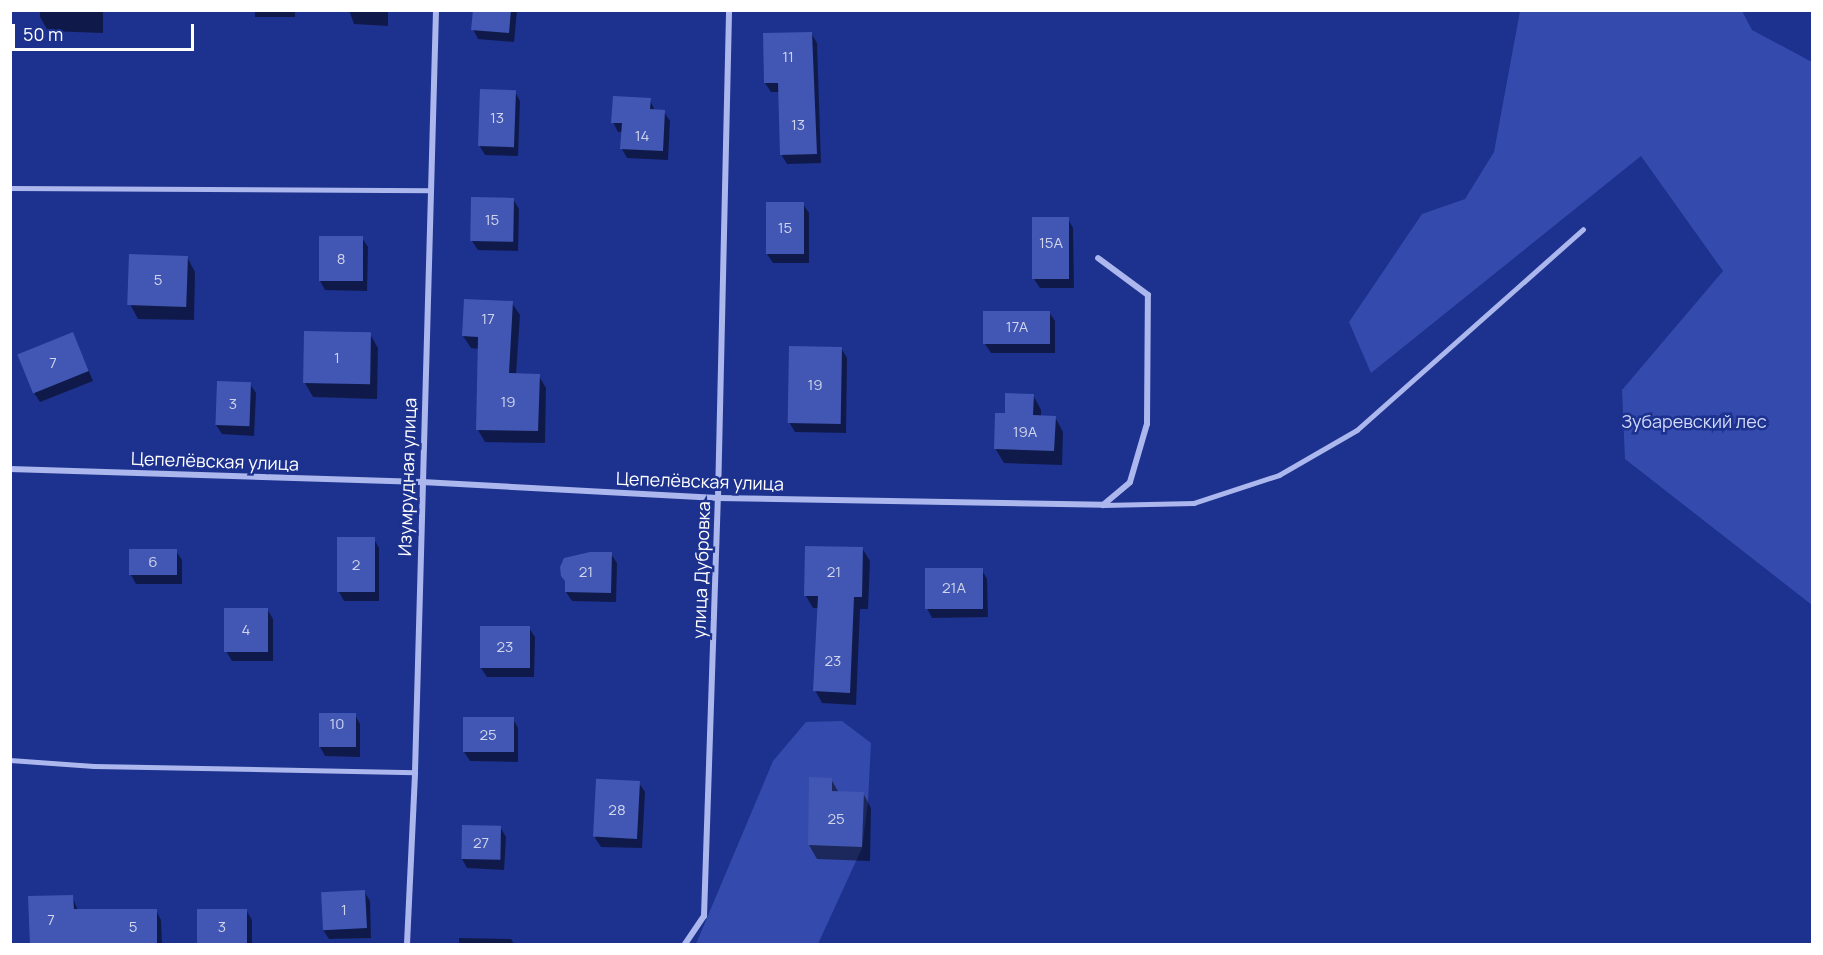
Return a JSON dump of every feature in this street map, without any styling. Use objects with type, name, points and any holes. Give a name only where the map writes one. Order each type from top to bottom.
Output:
[{"type":"street","name":"Изумрудная улица","points":[[407,945],[415,772],[436,10]]},
{"type":"street","name":"улица Дубровка","points":[[685,945],[704,916],[718,498],[729,10]]},
{"type":"street","points":[[1098,258],[1148,295],[1147,423],[1130,482],[1103,505]]},
{"type":"street","name":"Цепелёвская улица","points":[[10,469],[422,482],[718,498],[1103,505]]},
{"type":"lane","points":[[10,188],[430,190]]},
{"type":"lane","points":[[1103,505],[1194,503],[1279,475],[1357,430],[1583,229]]},
{"type":"lane","points":[[10,760],[93,766],[415,772]]},
{"type":"green space","name":"Зубаревский лес","points":[[1520,11],[1742,11],[1752,30],[1812,62],[1812,605],[1625,459],[1622,390],[1723,271],[1641,156],[1371,373],[1349,322],[1422,214],[1465,199],[1494,152]]},
{"type":"green space","points":[[842,721],[871,743],[868,802],[862,848],[818,944],[696,944],[773,761],[806,722]]},
{"type":"building","points":[[473,10],[511,10],[509,33],[471,30]]},
{"type":"building","points":[[812,32],[817,154],[780,155],[778,83],[764,83],[763,33]]},
{"type":"building","points":[[480,89],[516,90],[514,147],[478,146]]},
{"type":"building","points":[[613,96],[651,98],[650,109],[665,110],[663,151],[620,149],[622,123],[611,123]]},
{"type":"building","points":[[471,197],[514,198],[513,242],[470,241]]},
{"type":"building","points":[[766,202],[804,202],[804,254],[766,254]]},
{"type":"building","points":[[1032,217],[1069,217],[1069,279],[1032,279]]},
{"type":"building","points":[[319,236],[363,236],[363,281],[319,281]]},
{"type":"building","points":[[129,254],[188,256],[186,307],[127,305]]},
{"type":"building","points":[[464,299],[513,301],[509,373],[540,374],[538,431],[476,430],[478,337],[462,336]]},
{"type":"building","points":[[983,311],[1050,311],[1050,344],[983,344]]},
{"type":"building","points":[[304,331],[371,332],[370,384],[303,383]]},
{"type":"building","points":[[73,332],[89,371],[33,393],[17,354]]},
{"type":"building","points":[[789,346],[842,347],[841,424],[788,423]]},
{"type":"building","points":[[217,381],[251,382],[249,426],[215,425]]},
{"type":"building","points":[[1005,393],[1034,394],[1033,415],[1056,416],[1054,451],[994,449],[995,413],[1005,413]]},
{"type":"building","points":[[337,537],[375,537],[375,592],[337,592]]},
{"type":"building","points":[[805,546],[863,547],[862,597],[854,597],[850,693],[813,691],[818,596],[804,596]]},
{"type":"building","points":[[129,549],[177,549],[177,575],[129,575]]},
{"type":"building","points":[[590,552],[612,552],[611,593],[565,592],[565,581],[561,576],[560,567],[564,558]]},
{"type":"building","points":[[925,568],[983,568],[983,609],[925,609]]},
{"type":"building","points":[[224,608],[268,608],[268,652],[224,652]]},
{"type":"building","points":[[480,626],[530,626],[530,668],[480,668]]},
{"type":"building","points":[[319,713],[356,713],[356,747],[319,747]]},
{"type":"building","points":[[463,717],[514,717],[514,752],[463,752]]},
{"type":"building","points":[[809,777],[832,778],[832,791],[864,792],[862,847],[808,845]]},
{"type":"building","points":[[596,779],[640,781],[637,839],[593,837]]},
{"type":"building","points":[[462,825],[501,826],[500,860],[461,859]]},
{"type":"building","points":[[365,890],[367,928],[323,930],[321,892]]},
{"type":"building","points":[[73,895],[74,909],[157,909],[157,945],[30,945],[28,896]]},
{"type":"building","points":[[197,909],[247,909],[247,944],[197,944]]}]
